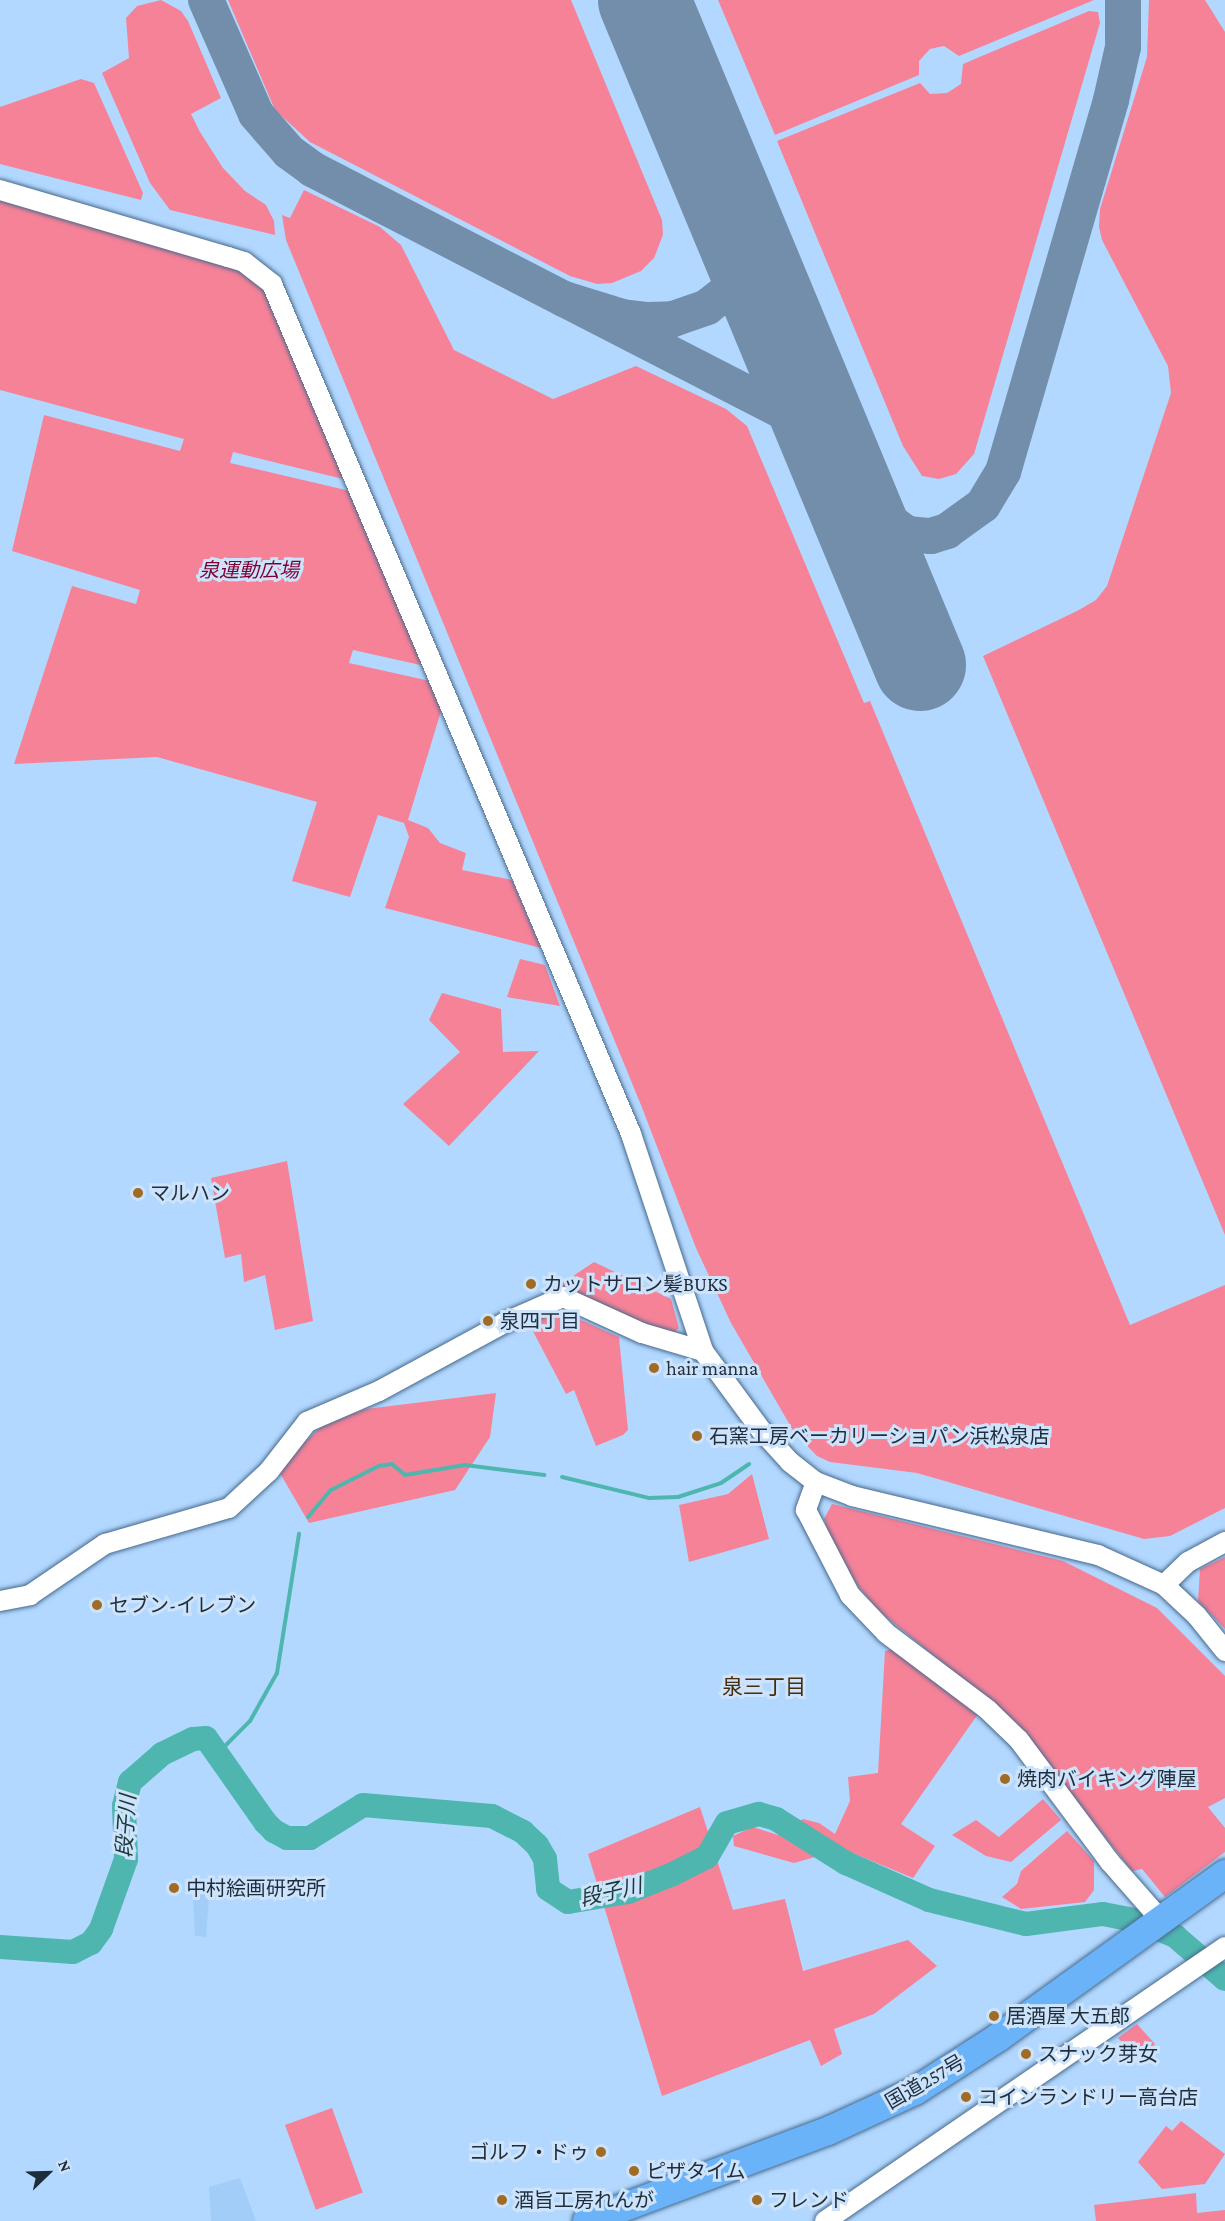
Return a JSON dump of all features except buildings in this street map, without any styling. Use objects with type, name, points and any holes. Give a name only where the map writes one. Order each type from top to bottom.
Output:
[{"type":"highway","name":"国道257号","points":[[587,2221],[807,2139],[915,2091],[999,2037],[1225,1874]]},
{"type":"street","points":[[0,190],[244,262],[272,284],[631,1134],[703,1351],[761,1430],[790,1462],[816,1482],[852,1496],[1098,1555],[1164,1585],[1197,1616],[1225,1652]]},
{"type":"street","points":[[0,1601],[30,1595],[105,1544],[229,1508],[269,1471],[307,1422],[379,1390],[551,1301],[563,1297],[577,1300],[642,1333],[703,1351]]},
{"type":"street","points":[[816,1482],[806,1510],[850,1595],[885,1633],[988,1710],[1019,1740],[1110,1862],[1153,1926]]},
{"type":"street","points":[[1164,1585],[1188,1562],[1225,1542]]},
{"type":"street","points":[[825,2221],[1219,1951]]},
{"type":"shaded area","points":[[200,1886],[210,1886],[206,1937],[195,1936],[193,1898]]},
{"type":"shaded area","points":[[240,2178],[256,2221],[211,2221],[209,2187]]},
{"type":"green space","points":[[161,0],[181,11],[188,21],[221,98],[191,114],[223,168],[245,191],[266,205],[274,221],[275,235],[170,210],[150,183],[102,73],[129,58],[126,18],[137,6]]},
{"type":"green space","points":[[228,0],[571,0],[662,220],[663,235],[654,258],[641,271],[612,283],[597,284],[570,276],[310,142],[275,110]]},
{"type":"green space","points":[[718,0],[1094,0],[959,56],[944,46],[930,49],[919,61],[919,75],[775,135]]},
{"type":"green space","points":[[1149,0],[1205,0],[1225,32],[1225,1235],[983,656],[1077,611],[1096,600],[1107,586],[1171,393],[1168,366],[1102,240],[1099,227],[1100,209],[1147,57]]},
{"type":"green space","points":[[1089,11],[1098,12],[1100,23],[974,454],[956,474],[939,479],[922,476],[903,446],[777,141],[920,83],[930,94],[947,93],[961,84],[963,64]]},
{"type":"green space","points":[[81,79],[94,83],[143,193],[141,200],[0,164],[0,107]]},
{"type":"green space","points":[[304,190],[380,227],[401,245],[454,350],[553,399],[636,366],[726,409],[747,426],[864,703],[870,701],[1130,1325],[1225,1285],[1225,1508],[1170,1536],[1144,1539],[917,1473],[830,1462],[817,1456],[794,1432],[731,1323],[696,1248],[641,1105],[286,240],[282,215],[290,218]]},
{"type":"green space","name":"泉運動広場","points":[[0,198],[231,264],[256,280],[271,300],[347,480],[233,452],[230,463],[350,491],[425,666],[353,650],[349,663],[430,681],[442,708],[408,820],[428,828],[440,843],[466,853],[462,870],[512,880],[541,948],[385,908],[409,837],[404,823],[378,815],[350,897],[292,881],[317,802],[157,757],[14,764],[72,586],[136,604],[140,590],[12,551],[44,415],[180,451],[184,439],[0,390]]},
{"type":"green space","points":[[520,959],[545,965],[560,1006],[507,997]]},
{"type":"green space","points":[[442,993],[501,1009],[503,1052],[539,1051],[449,1146],[403,1104],[460,1052],[429,1020]]},
{"type":"green space","points":[[287,1161],[313,1321],[275,1330],[265,1275],[244,1282],[241,1254],[225,1258],[211,1178]]},
{"type":"green space","points":[[594,1262],[671,1299],[679,1328],[670,1336],[580,1295],[555,1288]]},
{"type":"green space","points":[[543,1313],[574,1317],[619,1337],[628,1430],[623,1435],[596,1446],[574,1390],[566,1394],[527,1320]]},
{"type":"green space","points":[[496,1393],[490,1437],[455,1490],[309,1523],[277,1468],[323,1425],[366,1409]]},
{"type":"green space","points":[[752,1474],[769,1539],[689,1562],[679,1505],[728,1494]]},
{"type":"green space","points":[[832,1504],[1063,1561],[1157,1608],[1225,1676],[1225,1798],[1208,1807],[1225,1828],[1225,1852],[1165,1897],[1142,1869],[1132,1871],[1009,1716],[881,1613],[857,1585],[829,1535],[824,1519]]},
{"type":"green space","points":[[1225,1557],[1225,1629],[1198,1601],[1200,1569]]},
{"type":"green space","points":[[893,1649],[978,1714],[901,1824],[935,1846],[913,1878],[843,1849],[794,1863],[734,1846],[733,1836],[753,1827],[778,1835],[803,1819],[819,1823],[835,1834],[850,1801],[848,1777],[878,1773],[885,1651]]},
{"type":"green space","points":[[1043,1799],[1061,1820],[1011,1862],[986,1856],[952,1835],[976,1820],[999,1837]]},
{"type":"green space","points":[[700,1807],[733,1910],[785,1899],[803,1971],[908,1940],[937,1966],[874,2014],[834,2029],[842,2054],[821,2066],[810,2040],[662,2096],[588,1854]]},
{"type":"green space","points":[[1067,1831],[1094,1861],[1094,1890],[1085,1902],[1021,1909],[1002,1897],[1017,1884],[1021,1871]]},
{"type":"green space","points":[[1137,2024],[1155,2044],[1140,2060],[1118,2038]]},
{"type":"green space","points":[[332,2108],[363,2193],[316,2210],[285,2125]]},
{"type":"green space","points":[[1181,2121],[1225,2154],[1205,2184],[1162,2189],[1138,2162],[1166,2126],[1172,2131]]},
{"type":"green space","points":[[1196,2193],[1197,2213],[1225,2210],[1225,2221],[1096,2221],[1094,2205]]},
{"type":"waterway","points":[[308,1517],[331,1490],[379,1466],[392,1464],[405,1475],[465,1465],[544,1475]]},
{"type":"waterway","points":[[562,1477],[649,1498],[678,1497],[721,1483],[749,1464]]},
{"type":"waterway","points":[[218,1753],[250,1721],[277,1673],[299,1534]]},
{"type":"waterway","name":"段子川","points":[[0,1947],[73,1952],[91,1943],[101,1929],[126,1859],[124,1806],[130,1782],[162,1754],[193,1739],[206,1738],[265,1822],[274,1831],[287,1838],[310,1838],[363,1805],[492,1816],[523,1832],[537,1845],[545,1859],[548,1889],[568,1902],[628,1892],[673,1874],[707,1857],[727,1823],[759,1814],[776,1819],[846,1863],[929,1900],[1026,1924],[1103,1914],[1138,1921],[1175,1936],[1225,1979]]},
{"type":"waterway","points":[[1215,1971],[1225,1964]]},
{"type":"taxiway","points":[[206,0],[256,114],[289,152],[312,169],[564,299],[622,317],[648,320],[673,319],[707,307],[726,292],[737,268],[739,240],[734,218]]},
{"type":"taxiway","points":[[564,299],[792,416],[831,452],[868,505],[907,534],[931,536],[947,531],[983,505],[1003,472],[1111,100],[1123,47],[1123,0]]},
{"type":"runway","points":[[644,0],[920,665]]},
{"type":"place","name":"マルハン","points":[[138,1193]]},
{"type":"place","name":"カットサロン髪BUKS","points":[[531,1284]]},
{"type":"place","name":"泉四丁目","points":[[488,1321]]},
{"type":"place","name":"hair manna","points":[[654,1368]]},
{"type":"place","name":"石窯工房ベーカリーショパン浜松泉店","points":[[697,1436]]},
{"type":"place","name":"セブン-イレブン","points":[[97,1605]]},
{"type":"place","name":"焼肉バイキング陣屋","points":[[1005,1779]]},
{"type":"place","name":"中村絵画研究所","points":[[174,1888]]},
{"type":"place","name":"居酒屋 大五郎","points":[[994,2016]]},
{"type":"place","name":"スナック芽女","points":[[1026,2054]]},
{"type":"place","name":"コインランドリー高台店","points":[[966,2097]]},
{"type":"place","name":"ゴルフ・ドゥ","points":[[601,2152]]},
{"type":"place","name":"ピザタイム","points":[[634,2171]]},
{"type":"place","name":"酒旨工房れんが","points":[[502,2200]]},
{"type":"place","name":"フレンド","points":[[757,2200]]},
{"type":"district","name":"泉三丁目","points":[[764,1687]]}]
